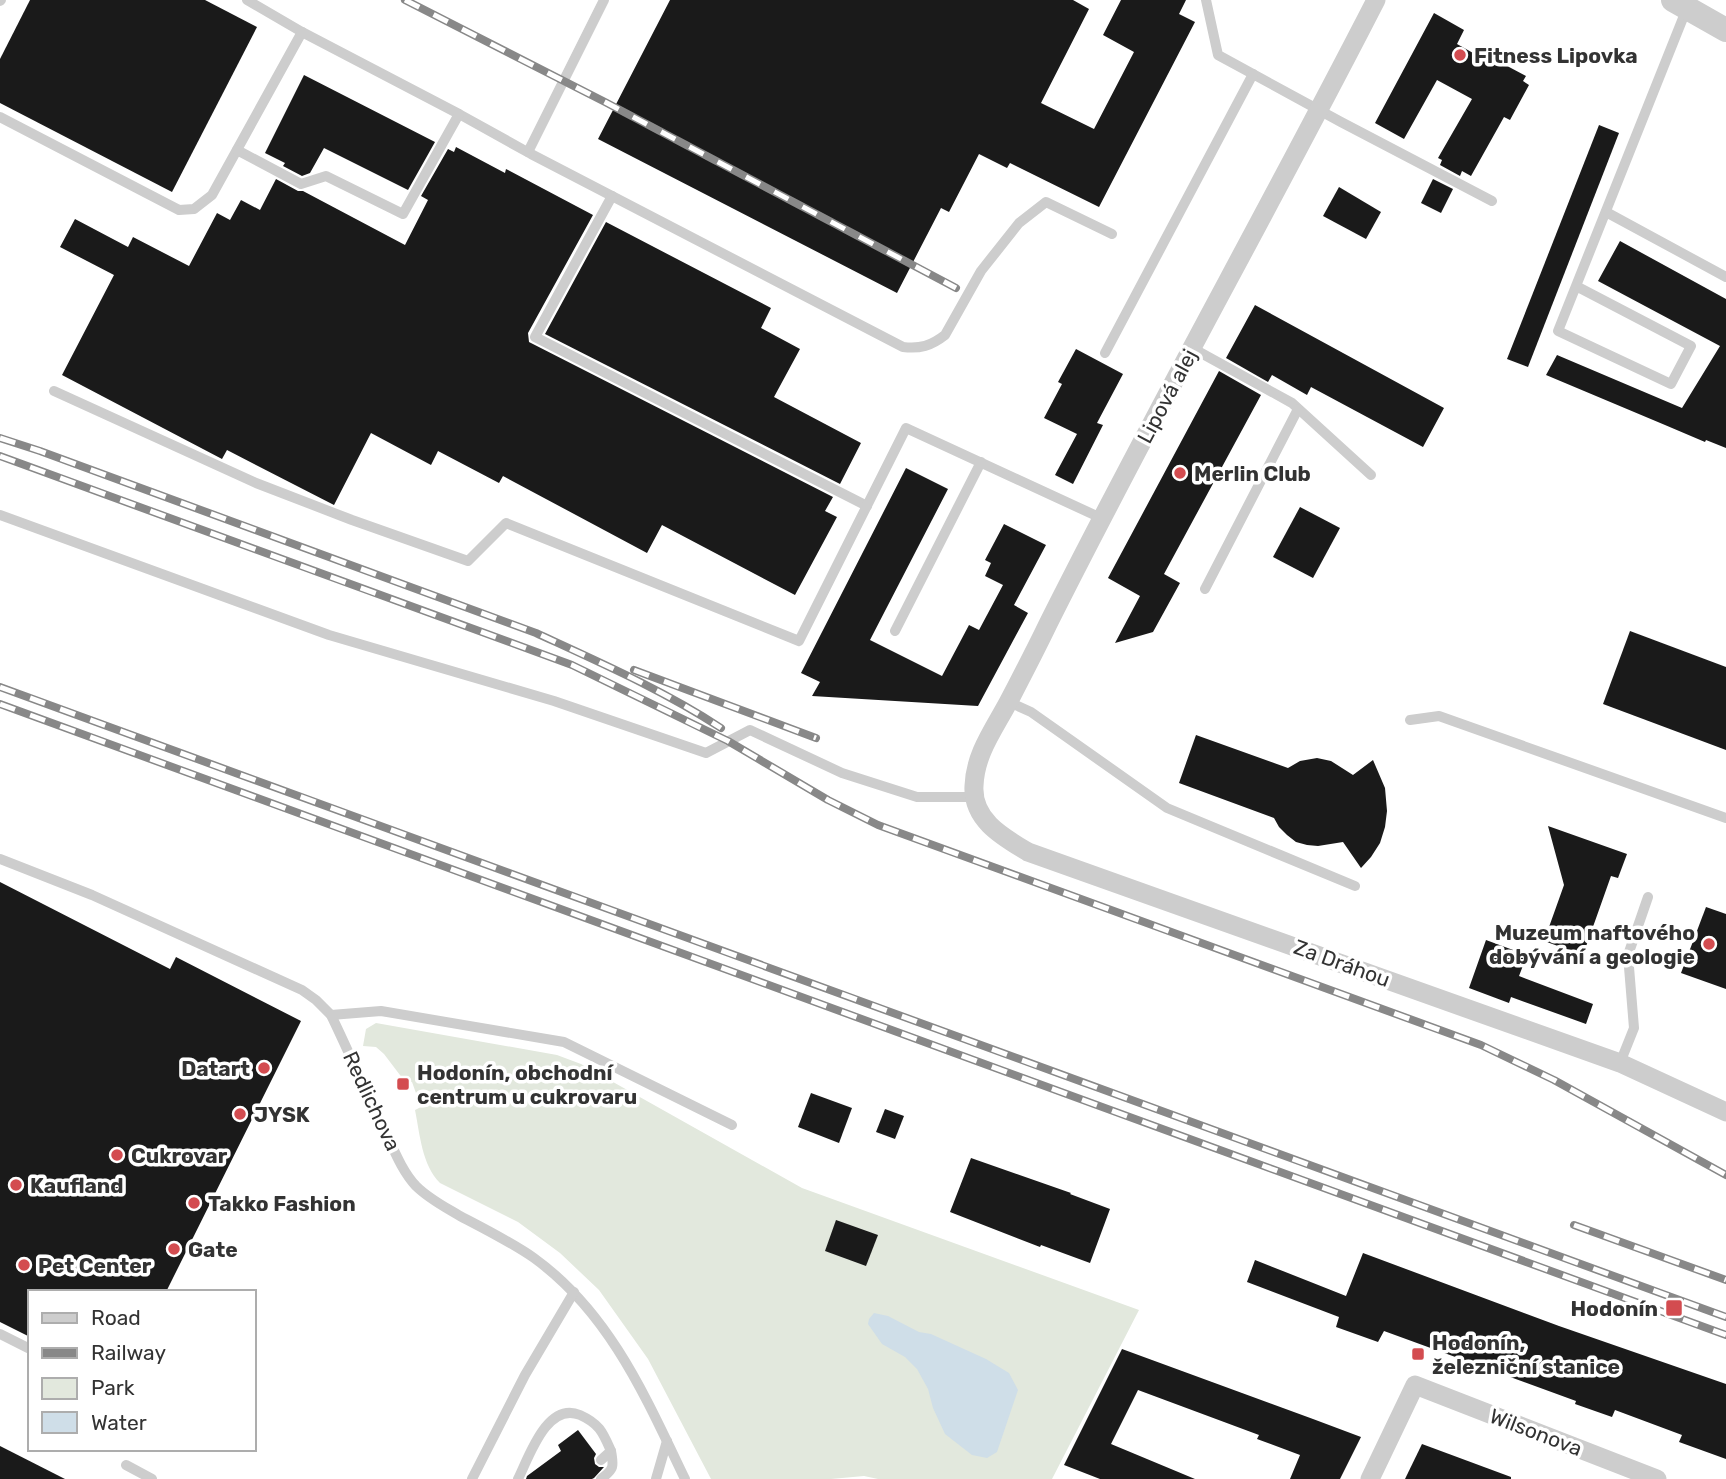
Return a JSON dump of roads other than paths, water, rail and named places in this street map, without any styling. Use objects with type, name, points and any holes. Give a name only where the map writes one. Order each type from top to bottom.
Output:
[{"type":"street","name":"Lipová alej","points":[[974,797],[975,769],[982,750],[1009,702],[1101,518],[1376,0]]},
{"type":"street","points":[[1684,3],[1726,30]]},
{"type":"street","name":"Za Dráhou","points":[[974,797],[987,822],[1000,835],[1028,852],[1620,1063],[1726,1112]]},
{"type":"street","name":"Wilsonova","points":[[1370,1479],[1415,1385],[1657,1479]]},
{"type":"lane","points":[[247,0],[528,152],[903,347],[925,347],[945,335],[981,271],[1019,223],[1046,202],[1112,234]]},
{"type":"lane","points":[[528,152],[604,0]]},
{"type":"lane","points":[[1206,0],[1218,55],[1492,201]]},
{"type":"lane","points":[[1576,286],[1691,346],[1671,384],[1558,331],[1670,48],[1684,3]]},
{"type":"lane","points":[[0,117],[179,210],[194,209],[212,195],[302,32]]},
{"type":"lane","points":[[1105,354],[1253,74]]},
{"type":"lane","points":[[237,150],[301,184],[326,176],[403,214],[459,114]]},
{"type":"lane","points":[[612,196],[535,337],[867,506]]},
{"type":"lane","points":[[1606,212],[1726,277]]},
{"type":"lane","points":[[1192,348],[1292,403],[1370,475]]},
{"type":"lane","points":[[54,391],[256,483],[468,561],[506,523],[799,641],[906,428],[1101,518]]},
{"type":"lane","points":[[1205,590],[1298,409]]},
{"type":"lane","points":[[895,631],[981,463]]},
{"type":"lane","points":[[0,514],[329,635],[554,701],[706,753],[750,730],[842,774],[917,797],[974,797]]},
{"type":"lane","points":[[1009,702],[1031,712],[1167,808],[1355,886]]},
{"type":"lane","points":[[1410,720],[1439,716],[1726,818]]},
{"type":"lane","name":"Redlichova","points":[[0,859],[92,895],[302,990],[316,1000],[331,1015],[393,1149],[415,1184],[440,1205],[506,1240],[533,1258],[574,1292],[622,1355],[685,1479]]},
{"type":"lane","points":[[1620,1063],[1633,1028],[1628,955],[1648,897]]},
{"type":"lane","points":[[331,1015],[381,1011],[564,1042],[732,1125]]},
{"type":"lane","points":[[471,1479],[525,1375],[574,1292]]},
{"type":"lane","points":[[0,1334],[28,1348]]},
{"type":"lane","points":[[518,1479],[541,1432],[551,1421],[564,1414],[576,1413],[597,1424],[611,1451],[614,1464],[601,1479]]},
{"type":"lane","points":[[656,1479],[667,1441]]},
{"type":"lane","points":[[601,1460],[611,1451]]},
{"type":"lane","points":[[125,1465],[152,1479]]},
{"type":"water","points":[[874,1313],[888,1316],[919,1332],[931,1334],[986,1359],[1009,1373],[1018,1390],[997,1452],[987,1458],[972,1455],[945,1434],[928,1389],[917,1369],[905,1357],[882,1344],[868,1324]]},
{"type":"railway","points":[[405,0],[605,102],[956,288]]},
{"type":"railway","points":[[0,438],[536,633],[654,689],[721,728]]},
{"type":"railway","points":[[0,456],[572,665],[728,741],[828,800],[878,825],[1481,1045],[1554,1080],[1726,1175]]},
{"type":"railway","points":[[634,670],[816,738]]},
{"type":"railway","points":[[0,687],[1726,1317]]},
{"type":"railway","points":[[0,704],[1726,1335]]},
{"type":"railway","points":[[1574,1225],[1726,1280]]},
{"type":"place","name":"Fitness Lipovka","points":[[1460,55]]},
{"type":"place","name":"Merlin Club","points":[[1180,473]]},
{"type":"place","name":"Muzeum naftového dobývání a geologie","points":[[1709,944]]},
{"type":"place","name":"Datart","points":[[264,1068]]},
{"type":"place","name":"Hodonín, obchodní centrum u cukrovaru","points":[[403,1084]]},
{"type":"place","name":"JYSK","points":[[240,1114]]},
{"type":"place","name":"Cukrovar","points":[[117,1155]]},
{"type":"place","name":"Kaufland","points":[[16,1185]]},
{"type":"place","name":"Takko Fashion","points":[[194,1203]]},
{"type":"place","name":"Gate","points":[[174,1249]]},
{"type":"place","name":"Pet Center","points":[[24,1265]]},
{"type":"place","name":"Hodonín","points":[[1674,1308]]},
{"type":"place","name":"Hodonín, železniční stanice","points":[[1418,1354]]}]
